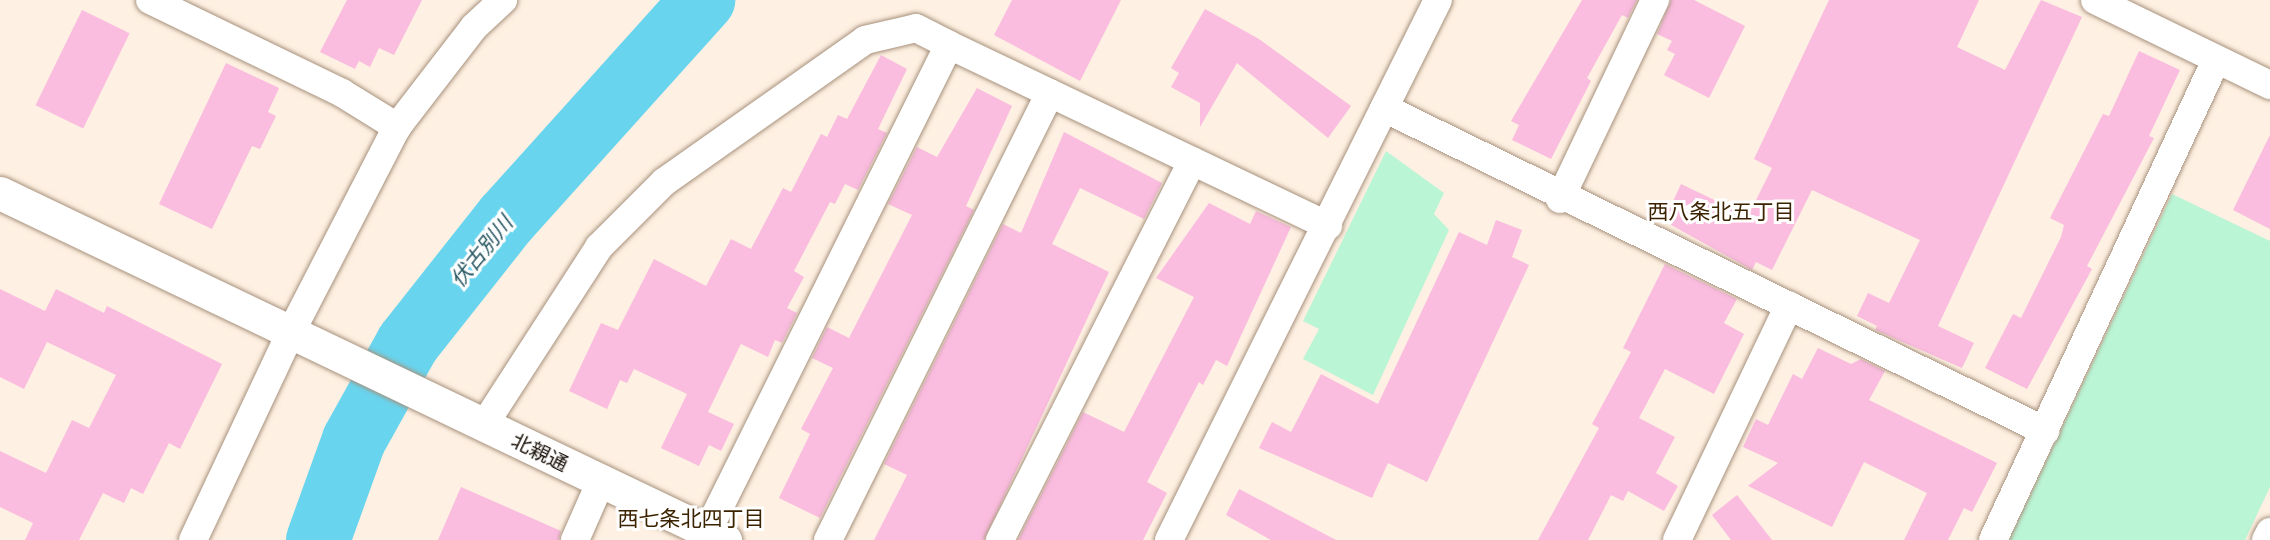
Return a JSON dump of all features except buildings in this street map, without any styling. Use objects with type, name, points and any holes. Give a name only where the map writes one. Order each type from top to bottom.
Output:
[{"type":"street","points":[[150,0],[342,93],[397,127]]},
{"type":"street","points":[[193,540],[289,336],[397,127],[474,27],[503,0]]},
{"type":"street","points":[[1169,540],[1328,226],[1438,0]]},
{"type":"street","points":[[1560,199],[1654,0]]},
{"type":"street","points":[[2095,0],[2128,7],[2216,60],[2270,85]]},
{"type":"street","points":[[484,425],[599,247],[664,182],[865,40],[916,27],[949,45],[1328,226]]},
{"type":"street","points":[[716,536],[949,45]]},
{"type":"street","points":[[1993,540],[2216,60]]},
{"type":"street","points":[[828,540],[1050,93]]},
{"type":"street","points":[[1384,108],[1560,199],[1789,305],[2045,431]]},
{"type":"street","points":[[1000,540],[1191,161]]},
{"type":"street","name":"北親通","points":[[0,193],[289,336],[484,425],[716,536]]},
{"type":"street","points":[[1677,540],[1789,305]]},
{"type":"street","points":[[575,540],[601,481]]},
{"type":"street","points":[[2266,540],[2270,532]]},
{"type":"green space","points":[[1386,151],[1444,193],[1434,214],[1449,230],[1373,395],[1303,359],[1319,329],[1303,321]]},
{"type":"green space","points":[[2172,194],[2270,241],[2270,487],[2245,540],[2009,540]]},
{"type":"waterway","name":"伏古別川","points":[[318,540],[354,440],[408,343],[506,219],[703,0]]},
{"type":"district","name":"西八条北五丁目","points":[[1721,211]]},
{"type":"district","name":"西七条北四丁目","points":[[691,518]]}]
